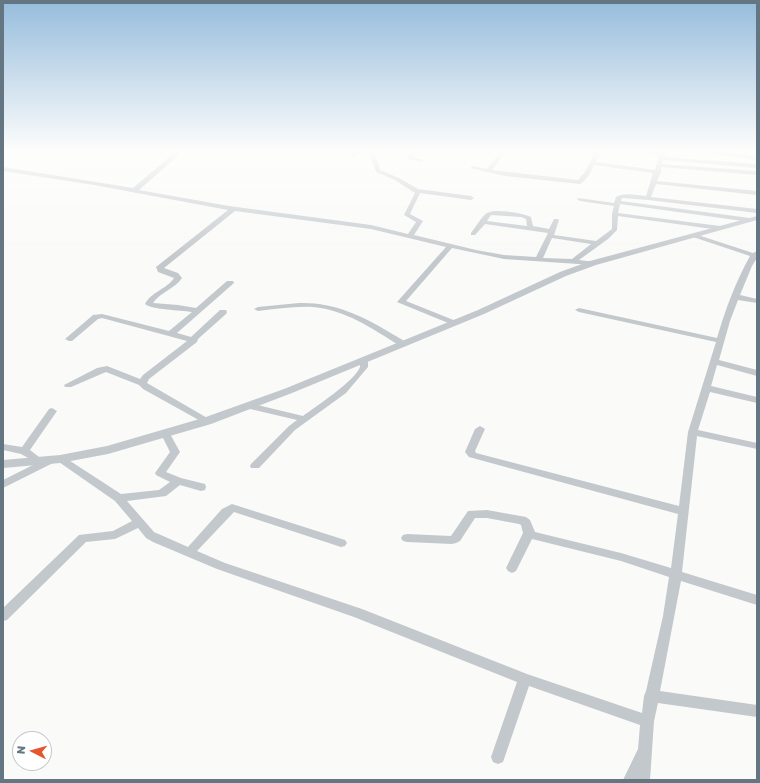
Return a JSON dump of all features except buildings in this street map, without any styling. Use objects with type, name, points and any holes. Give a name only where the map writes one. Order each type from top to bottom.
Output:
[{"type":"street","points":[[113,187],[233,209],[371,227],[498,256],[593,264]]},
{"type":"street","points":[[135,190],[139,187]]},
{"type":"street","points":[[410,187],[417,190],[471,198]]},
{"type":"street","points":[[648,198],[652,187]]},
{"type":"street","points":[[697,187],[757,193]]},
{"type":"street","points":[[410,236],[420,221],[407,215],[418,194],[417,190]]},
{"type":"street","points":[[573,262],[579,254],[605,238],[615,229],[617,204],[619,197],[622,196],[757,211]]},
{"type":"street","points":[[580,199],[753,219]]},
{"type":"street","points":[[198,311],[149,304],[153,298],[174,284],[178,278],[175,275],[161,270],[160,267],[233,209]]},
{"type":"street","points":[[473,234],[489,214],[492,213],[522,215],[529,218],[530,228]]},
{"type":"street","points":[[615,214],[720,228]]},
{"type":"street","points":[[3,464],[56,459],[108,450],[206,421],[249,406],[364,361],[482,312],[541,283],[593,264],[753,219]]},
{"type":"street","points":[[538,260],[556,220]]},
{"type":"street","points":[[483,222],[530,228],[595,243]]},
{"type":"street","points":[[644,780],[647,721],[651,696],[669,616],[676,573],[693,432],[726,321],[756,255],[695,236]]},
{"type":"street","points":[[450,246],[401,302],[453,324]]},
{"type":"street","points":[[171,334],[230,283]]},
{"type":"street","points":[[736,297],[757,302]]},
{"type":"street","points":[[258,309],[302,305],[322,307],[343,312],[365,322],[403,344]]},
{"type":"street","points":[[578,310],[721,341]]},
{"type":"street","points":[[142,383],[146,377],[194,340],[223,312]]},
{"type":"street","points":[[69,339],[96,317],[102,316],[194,340]]},
{"type":"street","points":[[255,466],[277,442],[305,418],[343,391],[360,374],[364,366],[364,361]]},
{"type":"street","points":[[715,362],[757,373]]},
{"type":"street","points":[[68,385],[100,370],[107,369],[142,383],[146,387],[206,421]]},
{"type":"street","points":[[706,388],[757,400]]},
{"type":"street","points":[[249,406],[305,418]]},
{"type":"street","points":[[24,451],[52,410]]},
{"type":"street","points":[[480,429],[470,452],[472,455],[683,511]]},
{"type":"street","points":[[693,432],[757,446]]},
{"type":"street","points":[[166,434],[175,452],[160,473],[178,481],[201,487]]},
{"type":"street","points":[[3,448],[24,451],[38,460]]},
{"type":"street","points":[[3,484],[56,459]]},
{"type":"street","points":[[56,459],[119,498],[150,535],[189,553],[221,566],[358,613],[525,678],[647,721]]},
{"type":"street","points":[[119,498],[162,492],[178,481]]},
{"type":"street","points":[[189,553],[226,512],[232,508],[341,543]]},
{"type":"street","points":[[407,538],[452,540],[456,538],[469,516],[476,513],[522,520],[526,523],[528,533],[512,568]]},
{"type":"street","points":[[3,616],[83,538],[115,535],[139,522]]},
{"type":"street","points":[[528,533],[676,573],[757,600]]},
{"type":"street","points":[[498,757],[525,678]]},
{"type":"street","points":[[651,696],[757,711]]},
{"type":"street","points":[[630,780],[645,749]]}]
